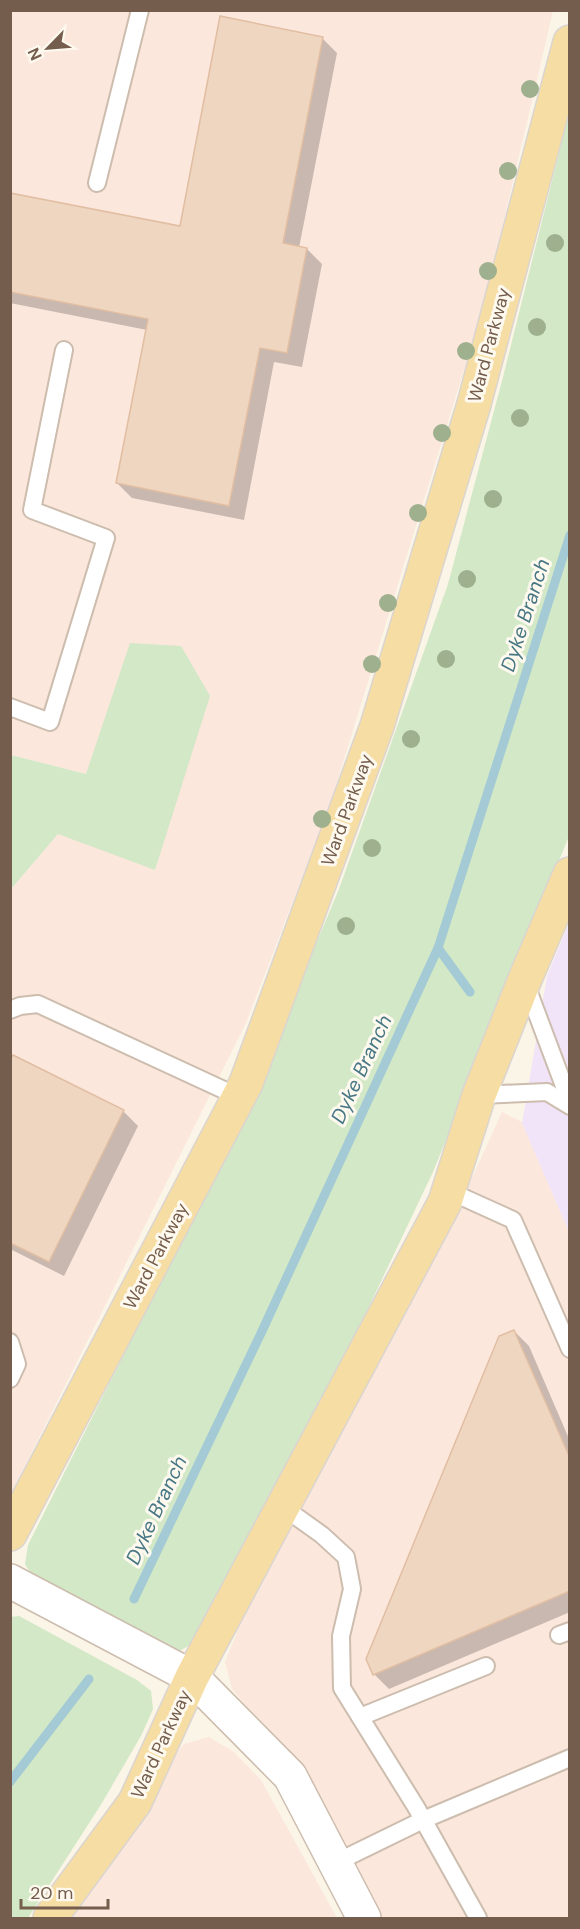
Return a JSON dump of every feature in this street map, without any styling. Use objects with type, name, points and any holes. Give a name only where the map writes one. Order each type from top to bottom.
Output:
[{"type":"main road","name":"Ward Parkway","points":[[10,1534],[246,1083],[377,726],[474,404],[570,42]]},
{"type":"main road","name":"Ward Parkway","points":[[50,1918],[135,1802],[192,1677],[440,1212],[449,1191],[479,1095],[570,874]]},
{"type":"street","points":[[10,1581],[192,1677],[290,1776],[364,1918]]},
{"type":"lane","points":[[97,183],[140,10]]},
{"type":"lane","points":[[10,707],[50,722],[106,538],[32,510],[64,350]]},
{"type":"lane","points":[[525,979],[570,1104]]},
{"type":"lane","points":[[10,1010],[20,1006],[38,1004],[239,1097]]},
{"type":"lane","points":[[479,1095],[547,1092],[570,1104]]},
{"type":"lane","points":[[449,1191],[513,1220],[570,1349]]},
{"type":"lane","points":[[10,1342],[17,1364],[10,1379]]},
{"type":"lane","points":[[283,1507],[322,1535],[346,1557],[352,1589],[341,1636],[342,1688],[423,1820],[478,1918]]},
{"type":"lane","points":[[360,1717],[486,1666]]},
{"type":"lane","points":[[335,1863],[423,1820],[570,1758]]},
{"type":"shaded area","points":[[11,11],[553,11],[484,305],[329,808],[246,1023],[11,1494],[11,889],[58,834],[86,774],[11,755]]},
{"type":"shaded area","points":[[569,923],[569,1232],[522,1123],[547,976]]},
{"type":"shaded area","points":[[502,1112],[522,1122],[569,1232],[569,1918],[381,1918],[312,1789],[232,1689],[225,1662],[240,1625],[439,1250]]},
{"type":"shaded area","points":[[209,1737],[234,1752],[261,1780],[337,1918],[73,1918],[168,1764],[184,1744]]},
{"type":"green space","points":[[569,113],[569,836],[433,1172],[336,1376],[199,1633],[190,1645],[176,1653],[33,1577],[25,1564],[28,1545],[193,1217],[268,1058],[339,889],[448,584]]},
{"type":"green space","points":[[130,643],[181,646],[210,696],[155,870],[58,834],[11,889],[11,755],[86,774]]},
{"type":"green space","points":[[19,1616],[137,1680],[151,1691],[153,1709],[142,1734],[102,1803],[28,1918],[10,1918],[10,1617]]},
{"type":"building","points":[[220,16],[323,37],[283,243],[307,248],[287,353],[260,348],[229,506],[116,483],[148,319],[10,292],[10,193],[180,226]]},
{"type":"building","points":[[13,1055],[124,1110],[49,1262],[10,1243],[10,1060]]},
{"type":"building","points":[[514,1330],[570,1458],[570,1591],[373,1675],[366,1659],[499,1336]]},
{"type":"waterway","name":"Dyke Branch","points":[[134,1599],[263,1329],[438,948],[570,535]]},
{"type":"waterway","points":[[438,948],[470,992]]},
{"type":"waterway","name":"Dyke Branch","points":[[10,1782],[89,1679]]}]
